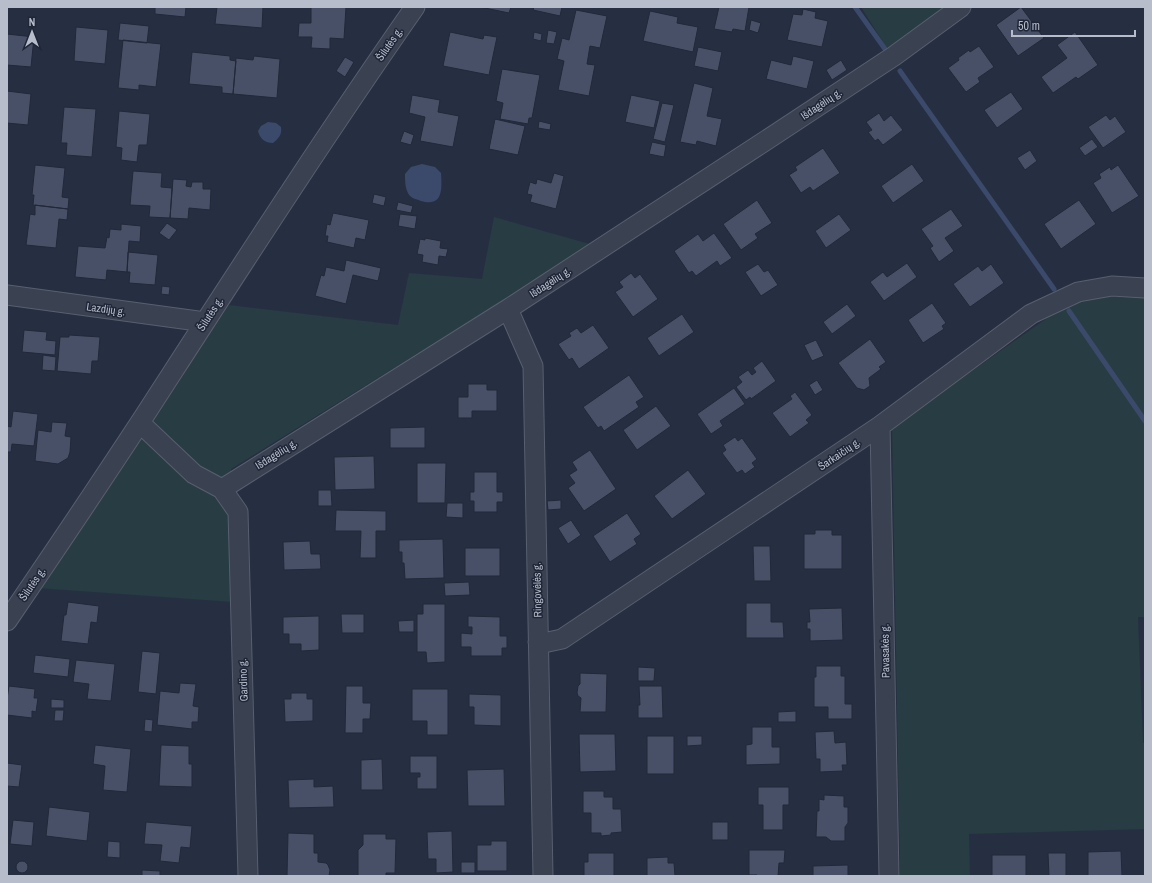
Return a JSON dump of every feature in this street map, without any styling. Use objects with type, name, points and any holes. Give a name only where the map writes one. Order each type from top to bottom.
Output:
[{"type":"street","name":"Šilutės g.","points":[[7,621],[140,423],[378,59],[415,7]]},
{"type":"street","name":"Išdagėlių g.","points":[[222,489],[508,309],[887,60],[962,7]]},
{"type":"street","name":"Šarkaičių g.","points":[[538,642],[562,640],[880,426],[1031,314],[1078,292],[1112,286],[1145,288]]},
{"type":"street","name":"Lazdijų g.","points":[[7,295],[205,322]]},
{"type":"street","name":"Ringovėlės g.","points":[[508,309],[534,366],[543,876]]},
{"type":"street","points":[[140,423],[194,474],[222,489]]},
{"type":"street","name":"Pavasakės g.","points":[[880,426],[889,876]]},
{"type":"street","name":"Gardino g.","points":[[222,489],[238,512],[248,876]]},
{"type":"shaded area","points":[[861,7],[945,7],[888,50]]},
{"type":"shaded area","points":[[494,217],[593,245],[231,469],[233,602],[37,588],[229,305],[398,325],[409,273],[482,279]]},
{"type":"shaded area","points":[[1107,293],[1145,297],[1145,617],[1138,617],[1143,743],[1145,743],[1145,829],[969,834],[970,876],[900,876],[892,427],[1070,302]]},
{"type":"water","points":[[268,122],[276,123],[281,127],[280,136],[273,143],[263,140],[258,131],[261,126]]},
{"type":"water","points":[[422,164],[435,167],[441,173],[440,196],[434,202],[421,201],[413,198],[409,195],[406,188],[405,174],[411,167]]},
{"type":"building","points":[[155,7],[186,7],[185,17],[155,14]]},
{"type":"building","points":[[217,7],[263,7],[262,28],[215,24]]},
{"type":"building","points":[[311,7],[346,7],[344,39],[330,38],[330,49],[311,48],[312,37],[298,37],[299,23],[311,23]]},
{"type":"building","points":[[480,7],[511,7],[509,13]]},
{"type":"building","points":[[534,7],[562,7],[560,16],[533,10]]},
{"type":"building","points":[[719,7],[749,7],[745,31],[733,29],[732,32],[714,29]]},
{"type":"building","points":[[1021,7],[1044,38],[1018,56],[996,25]]},
{"type":"building","points":[[803,9],[816,12],[815,18],[828,21],[822,47],[787,40],[793,14],[802,15]]},
{"type":"building","points":[[576,10],[607,16],[600,48],[590,46],[587,64],[595,65],[589,96],[558,90],[564,61],[557,59],[562,38],[569,40]]},
{"type":"building","points":[[650,11],[678,17],[677,23],[698,27],[693,52],[643,41]]},
{"type":"building","points":[[751,20],[761,23],[758,33],[749,30]]},
{"type":"building","points":[[120,23],[149,26],[147,43],[118,40]]},
{"type":"building","points":[[76,27],[108,30],[105,64],[74,61]]},
{"type":"building","points":[[548,30],[557,32],[554,44],[546,43]]},
{"type":"building","points":[[450,32],[483,39],[484,35],[497,37],[489,75],[443,66]]},
{"type":"building","points":[[534,32],[542,34],[541,41],[533,39]]},
{"type":"building","points":[[1075,32],[1098,65],[1078,79],[1076,77],[1053,93],[1041,77],[1067,58],[1057,45]]},
{"type":"building","points":[[7,34],[34,37],[31,67],[7,65]]},
{"type":"building","points":[[123,40],[161,44],[156,87],[139,85],[139,90],[118,88]]},
{"type":"building","points":[[979,46],[994,67],[978,78],[980,82],[966,92],[948,68],[969,50],[970,52]]},
{"type":"building","points":[[698,47],[722,52],[718,71],[694,66]]},
{"type":"building","points":[[192,52],[230,56],[230,60],[236,61],[233,94],[222,93],[222,87],[189,84]]},
{"type":"building","points":[[254,56],[280,59],[277,98],[233,94],[236,58],[253,60]]},
{"type":"building","points":[[793,56],[814,61],[807,89],[766,79],[771,60],[791,65]]},
{"type":"building","points":[[345,57],[354,62],[345,77],[336,71]]},
{"type":"building","points":[[841,60],[847,70],[832,80],[826,70]]},
{"type":"building","points":[[502,69],[540,75],[532,118],[529,118],[528,124],[500,119],[503,103],[496,101]]},
{"type":"building","points":[[694,83],[713,88],[707,116],[722,119],[716,146],[697,141],[696,145],[680,142]]},
{"type":"building","points":[[7,91],[31,94],[28,125],[7,123]]},
{"type":"building","points":[[1011,92],[1023,109],[997,128],[984,110]]},
{"type":"building","points":[[412,95],[440,100],[438,112],[459,116],[453,147],[420,141],[425,117],[409,113]]},
{"type":"building","points":[[631,95],[660,101],[654,128],[625,122]]},
{"type":"building","points":[[662,103],[674,105],[665,142],[653,139]]},
{"type":"building","points":[[64,107],[96,109],[92,157],[66,155],[67,143],[61,143]]},
{"type":"building","points":[[119,111],[150,114],[147,145],[139,145],[137,162],[121,160],[122,148],[116,147]]},
{"type":"building","points":[[879,113],[884,121],[891,115],[903,130],[883,145],[878,139],[875,141],[868,132],[872,130],[866,122]]},
{"type":"building","points":[[1106,115],[1110,120],[1115,116],[1126,132],[1103,148],[1088,127]]},
{"type":"building","points":[[495,119],[525,126],[518,155],[489,149]]},
{"type":"building","points":[[539,121],[551,124],[550,130],[538,128]]},
{"type":"building","points":[[404,131],[414,135],[411,145],[400,142]]},
{"type":"building","points":[[1092,139],[1098,147],[1085,156],[1079,148]]},
{"type":"building","points":[[652,142],[666,145],[664,157],[649,154]]},
{"type":"building","points":[[823,148],[840,173],[813,191],[810,187],[801,193],[789,175],[797,170],[795,167]]},
{"type":"building","points":[[1030,150],[1037,161],[1025,170],[1017,158]]},
{"type":"building","points":[[912,164],[924,181],[893,203],[881,186]]},
{"type":"building","points":[[35,165],[65,168],[62,197],[69,198],[68,209],[33,205],[34,195],[32,195]]},
{"type":"building","points":[[1118,165],[1139,196],[1112,213],[1093,183],[1101,178],[1099,174],[1110,167],[1111,170]]},
{"type":"building","points":[[133,171],[162,173],[161,187],[172,188],[170,218],[149,217],[150,206],[130,205]]},
{"type":"building","points":[[554,173],[564,176],[556,209],[530,202],[532,195],[527,194],[530,182],[536,184],[537,179],[551,183]]},
{"type":"building","points":[[173,179],[187,180],[186,186],[191,187],[192,182],[203,182],[203,189],[211,189],[210,210],[189,208],[188,219],[170,218]]},
{"type":"building","points":[[374,194],[386,197],[384,206],[372,203]]},
{"type":"building","points":[[757,200],[772,223],[755,234],[758,238],[741,250],[723,224]]},
{"type":"building","points":[[1079,200],[1096,224],[1061,249],[1044,224]]},
{"type":"building","points":[[398,202],[413,206],[411,213],[396,210]]},
{"type":"building","points":[[35,205],[68,209],[67,220],[59,219],[56,248],[26,245],[30,214],[35,215]]},
{"type":"building","points":[[951,209],[963,226],[945,238],[954,251],[939,262],[930,248],[933,246],[921,229]]},
{"type":"building","points":[[333,213],[369,220],[365,240],[356,238],[354,248],[327,242],[328,236],[325,236],[327,224],[330,225]]},
{"type":"building","points":[[400,214],[417,216],[415,229],[398,226]]},
{"type":"building","points":[[839,214],[851,230],[826,248],[815,231]]},
{"type":"building","points":[[167,223],[177,230],[169,240],[159,233]]},
{"type":"building","points":[[121,224],[141,226],[140,242],[129,241],[127,272],[107,270],[106,280],[75,277],[78,246],[105,248],[107,237],[109,238],[110,229],[121,230]]},
{"type":"building","points":[[714,233],[732,258],[720,266],[717,261],[696,276],[692,271],[689,273],[674,251],[698,234],[703,241]]},
{"type":"building","points":[[425,238],[441,241],[440,248],[448,249],[446,257],[439,256],[438,265],[422,262],[423,255],[417,254],[420,239],[425,240]]},
{"type":"building","points":[[128,252],[158,255],[155,285],[129,283],[130,272],[127,272]]},
{"type":"building","points":[[346,260],[381,268],[378,281],[353,275],[346,304],[315,296],[321,275],[324,276],[326,267],[344,271]]},
{"type":"building","points":[[907,263],[917,277],[884,301],[870,282],[883,272],[887,277]]},
{"type":"building","points":[[758,264],[764,272],[768,270],[778,285],[761,296],[745,272]]},
{"type":"building","points":[[991,264],[1004,283],[970,307],[953,284],[978,266],[982,271]]},
{"type":"building","points":[[631,273],[635,278],[640,274],[658,299],[633,317],[615,292],[623,287],[619,282]]},
{"type":"building","points":[[162,286],[170,287],[169,295],[161,294]]},
{"type":"building","points":[[932,303],[946,323],[942,326],[944,329],[923,343],[908,320]]},
{"type":"building","points":[[847,304],[856,316],[832,334],[823,322]]},
{"type":"building","points":[[682,314],[694,332],[659,356],[647,338]]},
{"type":"building","points":[[593,325],[609,348],[579,369],[572,358],[569,360],[558,344],[571,336],[569,333],[577,328],[581,333]]},
{"type":"building","points":[[24,330],[47,332],[46,340],[56,341],[55,355],[22,352]]},
{"type":"building","points":[[69,335],[100,337],[98,361],[92,361],[91,374],[57,371],[60,337],[69,337]]},
{"type":"building","points":[[870,339],[886,362],[879,367],[881,369],[869,378],[870,386],[864,390],[857,388],[838,363]]},
{"type":"building","points":[[816,340],[824,356],[812,361],[804,345]]},
{"type":"building","points":[[43,355],[56,357],[55,371],[42,370]]},
{"type":"building","points":[[762,361],[776,381],[751,399],[750,397],[746,400],[736,387],[742,382],[738,377],[748,370],[752,375],[756,372],[753,368]]},
{"type":"building","points":[[629,375],[644,397],[636,402],[639,407],[604,431],[601,426],[598,428],[583,407]]},
{"type":"building","points":[[817,380],[823,390],[815,395],[809,385]]},
{"type":"building","points":[[468,384],[487,384],[487,390],[497,390],[497,411],[472,411],[472,418],[458,418],[458,397],[468,397]]},
{"type":"building","points":[[734,388],[745,404],[720,421],[723,426],[711,434],[697,414]]},
{"type":"building","points":[[795,392],[812,415],[806,420],[809,423],[790,437],[772,413],[792,399],[790,396]]},
{"type":"building","points":[[656,406],[671,426],[637,450],[623,430]]},
{"type":"building","points":[[13,411],[38,414],[34,446],[12,444],[11,452],[7,452],[7,426],[11,427]]},
{"type":"building","points":[[52,422],[67,423],[65,436],[71,437],[68,458],[58,464],[35,461],[38,430],[51,432]]},
{"type":"building","points":[[425,427],[425,448],[390,448],[390,428]]},
{"type":"building","points":[[735,437],[738,441],[742,438],[757,459],[752,463],[755,467],[745,474],[742,470],[737,473],[722,453],[726,450],[723,445]]},
{"type":"building","points":[[590,450],[616,489],[584,511],[568,488],[575,483],[569,475],[577,470],[572,462]]},
{"type":"building","points":[[374,456],[375,489],[335,490],[334,457]]},
{"type":"building","points":[[417,463],[446,463],[445,503],[417,503]]},
{"type":"building","points":[[688,470],[706,494],[672,519],[654,496]]},
{"type":"building","points":[[474,472],[497,472],[497,492],[503,492],[503,502],[497,502],[497,512],[474,512],[474,501],[470,501],[470,492],[474,492]]},
{"type":"building","points":[[318,490],[331,490],[332,506],[318,506]]},
{"type":"building","points":[[561,500],[561,509],[548,510],[547,501]]},
{"type":"building","points":[[447,503],[463,503],[463,518],[446,517]]},
{"type":"building","points":[[336,510],[386,511],[386,531],[376,531],[376,558],[360,558],[361,531],[335,531]]},
{"type":"building","points":[[627,513],[641,534],[634,539],[637,544],[610,562],[593,536]]},
{"type":"building","points":[[571,520],[581,535],[568,544],[558,528]]},
{"type":"building","points":[[815,530],[832,530],[832,535],[842,535],[842,569],[804,569],[804,534],[815,534]]},
{"type":"building","points":[[443,539],[444,578],[405,579],[404,563],[402,563],[402,552],[399,552],[399,540]]},
{"type":"building","points":[[310,541],[311,554],[320,554],[321,569],[284,570],[283,542]]},
{"type":"building","points":[[753,546],[770,546],[771,581],[754,581]]},
{"type":"building","points":[[465,548],[500,548],[500,576],[465,576]]},
{"type":"building","points":[[469,582],[470,595],[445,596],[444,583]]},
{"type":"building","points":[[68,602],[99,606],[97,623],[91,622],[88,644],[61,641],[64,615],[66,615]]},
{"type":"building","points":[[746,603],[771,603],[771,622],[783,622],[784,638],[746,638]]},
{"type":"building","points":[[423,604],[445,604],[445,662],[427,663],[426,652],[417,652],[417,614],[423,614]]},
{"type":"building","points":[[842,608],[843,640],[810,641],[810,629],[807,629],[807,622],[810,622],[809,609]]},
{"type":"building","points":[[341,614],[364,614],[364,633],[342,633]]},
{"type":"building","points":[[319,616],[319,650],[301,651],[301,644],[289,644],[289,634],[283,634],[283,617]]},
{"type":"building","points":[[468,616],[500,617],[500,636],[507,636],[507,648],[502,648],[502,656],[471,656],[471,647],[461,647],[461,633],[472,634],[472,627],[468,627]]},
{"type":"building","points":[[414,620],[414,632],[399,632],[398,621]]},
{"type":"building","points":[[142,651],[160,653],[156,694],[138,692]]},
{"type":"building","points":[[35,655],[70,659],[68,677],[33,673]]},
{"type":"building","points":[[76,660],[115,664],[111,701],[87,699],[89,684],[73,682]]},
{"type":"building","points":[[816,666],[841,666],[841,676],[845,676],[845,704],[852,704],[852,719],[828,719],[828,707],[814,707],[814,677],[816,677]]},
{"type":"building","points":[[638,667],[655,668],[654,681],[638,681]]},
{"type":"building","points":[[580,673],[607,674],[606,712],[580,712],[581,698],[577,693],[578,686],[580,684]]},
{"type":"building","points":[[180,683],[196,684],[193,706],[199,707],[198,722],[192,722],[192,729],[157,725],[160,691],[179,693]]},
{"type":"building","points":[[9,686],[35,689],[34,698],[38,698],[36,712],[32,711],[32,718],[7,715]]},
{"type":"building","points":[[346,686],[363,686],[363,703],[371,703],[370,719],[363,719],[363,733],[345,733]]},
{"type":"building","points":[[639,686],[662,686],[663,718],[638,718],[638,705],[640,705]]},
{"type":"building","points":[[412,689],[448,689],[448,735],[427,735],[427,721],[412,721]]},
{"type":"building","points":[[291,693],[307,693],[307,699],[313,699],[313,721],[285,722],[284,699],[291,699]]},
{"type":"building","points":[[469,694],[501,695],[501,726],[474,725],[474,707],[469,707]]},
{"type":"building","points":[[51,699],[64,700],[64,708],[51,708]]},
{"type":"building","points":[[55,710],[64,710],[63,721],[54,721]]},
{"type":"building","points":[[796,711],[796,722],[778,722],[778,712]]},
{"type":"building","points":[[145,719],[153,720],[152,732],[144,731]]},
{"type":"building","points":[[752,727],[772,727],[772,747],[780,747],[780,764],[746,765],[746,745],[752,744]]},
{"type":"building","points":[[834,731],[835,743],[846,742],[847,765],[842,765],[843,771],[820,772],[820,759],[816,759],[815,732]]},
{"type":"building","points":[[579,734],[615,734],[616,771],[580,772]]},
{"type":"building","points":[[647,736],[674,736],[674,774],[647,774]]},
{"type":"building","points":[[687,736],[702,736],[702,745],[687,746]]},
{"type":"building","points":[[95,745],[131,749],[127,792],[103,790],[105,766],[93,764]]},
{"type":"building","points":[[161,745],[189,746],[189,764],[192,764],[192,787],[159,786]]},
{"type":"building","points":[[410,756],[437,756],[437,789],[417,789],[417,777],[420,777],[420,773],[410,773]]},
{"type":"building","points":[[382,759],[383,790],[361,790],[361,760]]},
{"type":"building","points":[[7,763],[22,765],[19,787],[7,786]]},
{"type":"building","points":[[504,769],[505,806],[468,806],[467,770]]},
{"type":"building","points":[[314,779],[314,787],[333,786],[334,807],[289,808],[288,780]]},
{"type":"building","points":[[758,787],[789,787],[789,805],[783,805],[783,830],[763,830],[763,805],[758,805]]},
{"type":"building","points":[[583,791],[604,791],[604,797],[613,797],[613,809],[621,809],[622,832],[601,836],[601,833],[591,833],[591,813],[583,813]]},
{"type":"building","points":[[824,795],[844,796],[844,807],[848,807],[848,823],[845,827],[845,841],[831,841],[826,837],[816,837],[819,799],[824,800]]},
{"type":"building","points":[[49,807],[90,812],[87,841],[46,836]]},
{"type":"building","points":[[13,820],[34,822],[32,846],[10,844]]},
{"type":"building","points":[[146,822],[192,826],[190,848],[181,847],[179,863],[160,861],[162,845],[144,844]]},
{"type":"building","points":[[712,822],[728,822],[728,840],[712,840]]},
{"type":"building","points":[[452,831],[453,872],[436,873],[436,859],[428,859],[427,832]]},
{"type":"building","points":[[288,833],[314,834],[314,853],[318,853],[318,862],[326,863],[328,865],[330,870],[329,876],[287,876]]},
{"type":"building","points":[[363,834],[386,834],[386,839],[396,839],[395,873],[386,873],[386,876],[358,876],[358,850],[363,845]]},
{"type":"building","points":[[108,841],[120,842],[120,858],[107,857]]},
{"type":"building","points":[[491,841],[507,841],[507,871],[477,871],[477,845],[491,845]]},
{"type":"building","points":[[749,850],[785,850],[784,863],[779,863],[778,876],[749,875]]},
{"type":"building","points":[[1121,851],[1122,876],[1088,876],[1088,852]]},
{"type":"building","points":[[588,853],[614,853],[614,876],[579,876],[584,875],[584,862],[588,862]]},
{"type":"building","points":[[1048,853],[1066,853],[1066,876],[1049,876]]},
{"type":"building","points":[[992,855],[1026,855],[1026,876],[992,876]]},
{"type":"building","points":[[668,857],[668,863],[674,863],[675,876],[647,876],[647,858]]},
{"type":"building","points":[[24,861],[27,862],[27,872],[20,873],[17,872],[16,865],[17,862]]},
{"type":"building","points":[[461,862],[475,862],[475,873],[461,873]]},
{"type":"building","points":[[848,865],[848,876],[813,876],[813,866]]},
{"type":"building","points":[[142,870],[160,871],[160,876],[142,876]]},
{"type":"waterway","points":[[855,7],[885,49]]},
{"type":"waterway","points":[[900,71],[1054,289]]},
{"type":"waterway","points":[[1069,311],[1145,421]]}]
